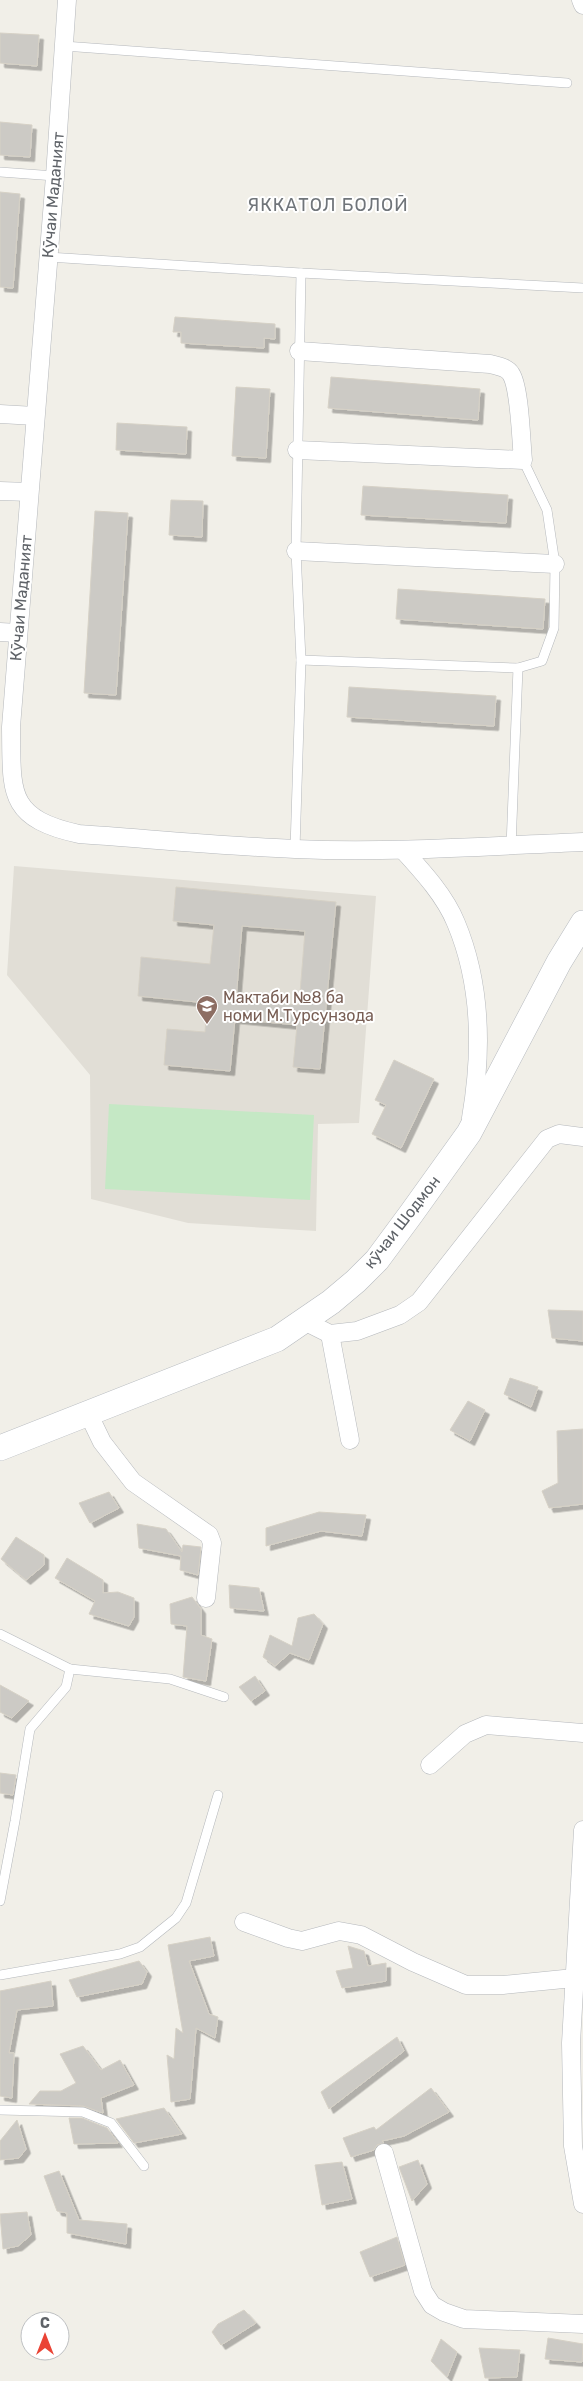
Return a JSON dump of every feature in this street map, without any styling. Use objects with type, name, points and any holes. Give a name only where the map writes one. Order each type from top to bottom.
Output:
[{"type":"main road","name":"кӯчаи Шодмон","points":[[0,1448],[277,1338],[304,1321],[356,1281],[377,1260],[469,1133],[559,962],[583,923]]},
{"type":"street","name":"Кӯчаи Маданият","points":[[67,0],[55,176],[18,633],[5,734],[17,800],[30,816],[52,828],[78,834],[295,849],[403,850],[470,846],[511,847],[583,842]]},
{"type":"street","points":[[582,0],[583,5]]},
{"type":"street","points":[[297,450],[523,460],[516,391],[511,374],[504,368],[490,364],[298,351]]},
{"type":"street","points":[[0,414],[35,416]]},
{"type":"street","points":[[0,491],[29,492]]},
{"type":"street","points":[[296,550],[555,564]]},
{"type":"street","points":[[0,632],[18,633]]},
{"type":"street","points":[[403,850],[446,904],[456,923],[470,967],[479,1034],[478,1079],[469,1133]]},
{"type":"street","points":[[304,1321],[330,1334],[357,1331],[400,1315],[419,1302],[547,1139],[559,1134],[583,1137]]},
{"type":"street","points":[[330,1334],[350,1440]]},
{"type":"street","points":[[88,1413],[102,1442],[133,1482],[209,1535],[212,1543],[206,1598]]},
{"type":"street","points":[[430,1765],[465,1734],[486,1725],[583,1733]]},
{"type":"street","points":[[583,1830],[571,2043],[573,2146],[583,2204]]},
{"type":"street","points":[[244,1922],[302,1941],[339,1931],[360,1935],[413,1962],[466,1985],[503,1985],[574,1978]]},
{"type":"street","points":[[384,2152],[423,2291],[432,2305],[444,2312],[464,2319],[583,2324]]},
{"type":"lane","points":[[64,46],[567,84]]},
{"type":"lane","points":[[0,172],[55,176]]},
{"type":"lane","points":[[48,257],[583,288]]},
{"type":"lane","points":[[295,849],[300,660],[296,550],[298,351],[301,273]]},
{"type":"lane","points":[[300,660],[518,668],[542,661],[554,628],[555,564],[547,510],[523,460]]},
{"type":"lane","points":[[511,847],[518,668]]},
{"type":"lane","points":[[0,1634],[70,1669],[170,1679],[224,1697]]},
{"type":"lane","points":[[0,1901],[30,1729],[66,1687],[70,1669]]},
{"type":"lane","points":[[0,1975],[120,1954],[140,1947],[158,1934],[176,1918],[186,1903],[218,1795]]},
{"type":"lane","points":[[0,2110],[83,2112],[111,2123],[144,2166]]},
{"type":"shaded area","name":"Мактаби №8 ба номи М.Турсунзода","points":[[14,866],[376,896],[359,1123],[318,1124],[316,1231],[188,1223],[91,1199],[90,1075],[7,975]]},
{"type":"green space","points":[[109,1104],[314,1115],[310,1200],[105,1189]]},
{"type":"building","points":[[0,33],[39,35],[37,66],[0,63]]},
{"type":"building","points":[[0,122],[32,125],[30,157],[0,155]]},
{"type":"building","points":[[0,192],[20,194],[13,288],[0,287]]},
{"type":"building","points":[[175,317],[275,324],[275,339],[264,338],[264,348],[181,343],[181,332],[173,332]]},
{"type":"building","points":[[331,377],[480,389],[478,420],[328,408]]},
{"type":"building","points":[[236,387],[270,389],[266,458],[232,456]]},
{"type":"building","points":[[117,423],[187,427],[186,454],[116,450]]},
{"type":"building","points":[[363,486],[508,495],[506,523],[361,515]]},
{"type":"building","points":[[171,500],[203,501],[202,537],[169,535]]},
{"type":"building","points":[[95,511],[128,513],[116,695],[84,693]]},
{"type":"building","points":[[398,589],[545,599],[543,629],[396,619]]},
{"type":"building","points":[[349,687],[496,696],[494,726],[347,717]]},
{"type":"building","points":[[176,887],[336,902],[320,1069],[293,1067],[297,1025],[235,1019],[230,1071],[164,1065],[167,1029],[205,1032],[207,1003],[138,996],[141,957],[210,964],[214,925],[173,921]],"holes":[[[242,926],[305,931],[299,1005],[236,1000]]]},
{"type":"building","points":[[394,1060],[434,1079],[401,1148],[372,1134],[386,1105],[375,1100]]},
{"type":"building","points":[[548,1310],[583,1311],[583,1341],[552,1338]]},
{"type":"building","points":[[510,1378],[538,1387],[531,1407],[504,1394]]},
{"type":"building","points":[[468,1401],[485,1410],[470,1441],[450,1430]]},
{"type":"building","points":[[583,1429],[583,1504],[549,1508],[542,1491],[558,1483],[557,1431]]},
{"type":"building","points":[[109,1492],[119,1508],[90,1523],[79,1503]]},
{"type":"building","points":[[319,1512],[366,1515],[362,1536],[321,1531],[266,1546],[266,1528]]},
{"type":"building","points":[[137,1524],[166,1529],[182,1552],[183,1545],[201,1547],[198,1575],[180,1570],[181,1556],[139,1548]]},
{"type":"building","points":[[16,1537],[44,1555],[44,1565],[26,1580],[1,1559]]},
{"type":"building","points":[[67,1558],[103,1580],[103,1593],[118,1592],[134,1598],[134,1617],[129,1626],[89,1614],[95,1601],[55,1578]]},
{"type":"building","points":[[229,1585],[259,1588],[264,1611],[230,1608]]},
{"type":"building","points":[[192,1597],[201,1609],[201,1635],[212,1639],[206,1681],[183,1677],[187,1626],[171,1624],[170,1604]]},
{"type":"building","points":[[314,1614],[323,1624],[309,1660],[290,1653],[275,1666],[263,1657],[270,1635],[292,1646],[298,1618]]},
{"type":"building","points":[[255,1676],[265,1691],[251,1701],[239,1687]]},
{"type":"building","points":[[0,1685],[29,1701],[12,1718],[0,1712]]},
{"type":"building","points":[[0,1773],[16,1775],[13,1795],[0,1793]]},
{"type":"building","points":[[210,1937],[214,1956],[189,1961],[209,2014],[218,2017],[215,2038],[196,2028],[190,2099],[171,2102],[167,2055],[174,2059],[176,2028],[183,2033],[168,1945]]},
{"type":"building","points":[[348,1946],[364,1951],[368,1966],[386,1963],[386,1981],[342,1988],[336,1971],[353,1968]]},
{"type":"building","points":[[139,1961],[147,1972],[142,1984],[77,1997],[69,1980]]},
{"type":"building","points":[[51,1981],[53,2006],[17,2010],[9,2053],[14,2053],[12,2098],[0,2096],[0,1991]]},
{"type":"building","points":[[397,2037],[404,2051],[329,2109],[321,2092]]},
{"type":"building","points":[[83,2046],[101,2070],[120,2060],[134,2085],[101,2098],[103,2113],[83,2106],[29,2104],[40,2091],[61,2091],[76,2083],[60,2054]]},
{"type":"building","points":[[431,2088],[449,2112],[404,2136],[382,2141],[384,2143],[377,2145],[374,2150],[351,2157],[343,2138],[374,2127],[376,2130]]},
{"type":"building","points":[[164,2108],[182,2134],[134,2143],[116,2119]]},
{"type":"building","points":[[69,2118],[82,2118],[107,2128],[118,2143],[74,2144]]},
{"type":"building","points":[[17,2120],[26,2149],[19,2158],[0,2160],[0,2141]]},
{"type":"building","points":[[418,2160],[427,2184],[412,2201],[399,2167]]},
{"type":"building","points":[[342,2162],[352,2199],[322,2205],[315,2165]]},
{"type":"building","points":[[59,2171],[79,2220],[127,2224],[126,2244],[67,2233],[67,2213],[57,2211],[44,2176]]},
{"type":"building","points":[[27,2212],[31,2235],[18,2246],[3,2249],[0,2214]]},
{"type":"building","points":[[397,2237],[405,2265],[370,2277],[360,2252]]},
{"type":"building","points":[[244,2310],[256,2323],[221,2345],[212,2332],[218,2324]]},
{"type":"building","points":[[548,2338],[583,2344],[582,2362],[545,2359]]},
{"type":"building","points":[[441,2339],[457,2352],[447,2377],[431,2361]]},
{"type":"building","points":[[479,2348],[520,2350],[517,2377],[485,2378]]},
{"type":"place","name":"Мактаби №8 ба номи М.Турсунзода","points":[[207,1025]]},
{"type":"district","name":"ЯККАТОЛ БОЛОӢ","points":[[328,205]]}]
